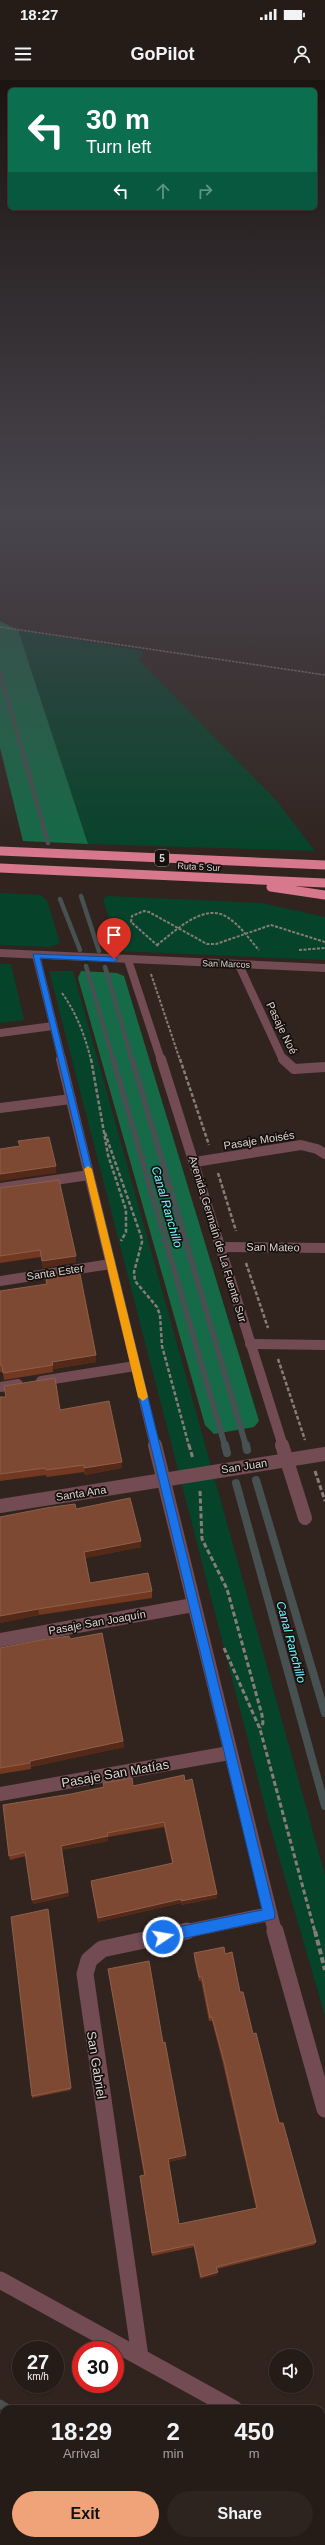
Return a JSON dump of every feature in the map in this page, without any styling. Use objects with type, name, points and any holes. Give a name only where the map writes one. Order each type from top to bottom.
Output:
[{"type":"highway","name":"Ruta 5 Sur","points":[[0,851],[325,865]]},
{"type":"highway","name":"Ruta 5 Sur","points":[[0,868],[325,883]]},
{"type":"highway","points":[[186,876],[325,895]]},
{"type":"street","name":"San Marcos","points":[[0,954],[325,968]]},
{"type":"street","points":[[36,955],[269,1914],[325,2109]]},
{"type":"street","name":"Avenida Germaín de La Fuente Sur","points":[[128,960],[195,1162],[305,1518]]},
{"type":"street","name":"Pasaje Noé","points":[[239,965],[284,1062],[294,1069],[325,1067]]},
{"type":"street","points":[[0,1033],[53,1026]]},
{"type":"street","points":[[0,1108],[71,1099]]},
{"type":"street","name":"Pasaje Moisés","points":[[195,1162],[301,1145],[317,1149],[325,1154]]},
{"type":"street","points":[[0,1188],[89,1175]]},
{"type":"street","name":"San Mateo","points":[[221,1247],[325,1248]]},
{"type":"street","name":"Santa Ester","points":[[0,1280],[110,1264]]},
{"type":"street","points":[[250,1344],[325,1345]]},
{"type":"street","points":[[0,1387],[135,1366]]},
{"type":"street","name":"San Juan","points":[[163,1479],[325,1454]]},
{"type":"street","name":"Santa Ana","points":[[0,1506],[163,1479]]},
{"type":"street","name":"Pasaje San Joaquín","points":[[0,1640],[193,1605]]},
{"type":"street","name":"Pasaje San Matías","points":[[0,1794],[229,1753]]},
{"type":"street","name":"San Gabriel","points":[[140,2357],[134,2305],[85,1986],[86,1964],[92,1955],[102,1949],[269,1914]]},
{"type":"street","points":[[0,2280],[227,2405]]},
{"type":"path","points":[[0,626],[325,675]]},
{"type":"path","points":[[262,953],[244,934],[226,916],[217,914],[196,918],[179,928],[158,945],[130,919],[144,911],[179,928],[207,944],[216,944],[244,934],[271,925],[325,942]]},
{"type":"path","points":[[59,991],[69,1001],[79,1022],[90,1058],[109,1161],[121,1190],[127,1221],[125,1236],[119,1243]]},
{"type":"path","points":[[105,1133],[108,1136],[114,1160],[126,1187],[141,1236],[142,1242],[134,1272],[135,1282],[151,1300],[160,1315],[162,1346],[194,1463]]},
{"type":"path","points":[[200,1486],[201,1534],[204,1545],[224,1580],[237,1620],[262,1715],[263,1723],[260,1729]]},
{"type":"path","points":[[222,1646],[231,1660],[260,1729],[325,1970]]},
{"type":"green space","points":[[0,626],[10,626],[18,630],[88,844],[23,841],[0,748]]},
{"type":"green space","points":[[18,630],[143,651],[139,660],[276,800],[315,851],[88,844]]},
{"type":"green space","points":[[0,893],[40,895],[47,900],[60,943],[51,947],[0,945]]},
{"type":"green space","points":[[107,896],[261,903],[325,917],[325,960],[119,951],[103,899]]},
{"type":"green space","points":[[0,964],[11,964],[24,1020],[0,1023]]},
{"type":"green space","points":[[49,971],[73,971],[325,1875],[325,2016],[272,1833]]},
{"type":"green space","points":[[81,971],[117,973],[124,976],[259,1421],[254,1427],[214,1434],[205,1425],[78,978]]},
{"type":"building","points":[[49,1137],[56,1166],[0,1174],[0,1149],[20,1146],[18,1141]]},
{"type":"building","points":[[59,1180],[76,1256],[42,1261],[40,1250],[0,1256],[0,1188]]},
{"type":"building","points":[[79,1269],[96,1355],[52,1362],[53,1365],[3,1373],[2,1365],[0,1365],[0,1291],[47,1284],[45,1274]]},
{"type":"building","points":[[55,1378],[60,1410],[109,1401],[122,1462],[84,1468],[84,1465],[0,1474],[0,1397],[6,1397],[4,1386]]},
{"type":"building","points":[[130,1498],[141,1541],[84,1552],[90,1583],[148,1573],[152,1591],[0,1616],[0,1517],[75,1504],[76,1509]]},
{"type":"building","points":[[102,1633],[123,1741],[30,1761],[30,1763],[0,1768],[0,1648],[41,1640],[69,1636],[70,1639]]},
{"type":"building","points":[[184,1775],[185,1781],[192,1779],[217,1894],[181,1901],[181,1899],[98,1918],[91,1881],[173,1863],[164,1822],[107,1833],[108,1836],[61,1846],[68,1892],[32,1900],[25,1852],[9,1856],[3,1805],[71,1794],[104,1787],[103,1783],[132,1778],[133,1786]]},
{"type":"building","points":[[48,1909],[71,2088],[32,2096],[11,1917]]},
{"type":"building","points":[[224,1947],[225,1954],[232,1952],[240,1992],[243,1992],[253,2034],[256,2033],[279,2123],[283,2123],[316,2242],[216,2267],[218,2272],[201,2277],[194,2244],[152,2253],[140,2176],[145,2175],[108,1969],[149,1961],[163,2043],[165,2042],[186,2155],[168,2159],[179,2224],[257,2208],[224,2061],[212,2017],[210,2018],[202,1977],[199,1977],[194,1953]]},
{"type":"waterway","points":[[0,673],[23,754]]},
{"type":"waterway","points":[[23,753],[48,843]]},
{"type":"waterway","points":[[81,896],[99,951]]},
{"type":"waterway","name":"Canal Ranchillo","points":[[60,899],[80,950]]},
{"type":"waterway","name":"Canal Ranchillo","points":[[86,966],[113,1060]]},
{"type":"waterway","points":[[105,967],[132,1060]]},
{"type":"waterway","name":"Canal Ranchillo","points":[[113,1059],[225,1446]]},
{"type":"waterway","points":[[132,1059],[246,1446]]},
{"type":"waterway","name":"Canal Ranchillo","points":[[225,1445],[227,1453]]},
{"type":"waterway","points":[[246,1445],[247,1450]]},
{"type":"waterway","points":[[256,1480],[325,1713]]},
{"type":"waterway","name":"Canal Ranchillo","points":[[236,1483],[325,1806]]},
{"type":"slow traffic","points":[[88,1169],[143,1397]]},
{"type":"route","points":[[114,959],[36,955],[269,1914],[163,1937]]}]
